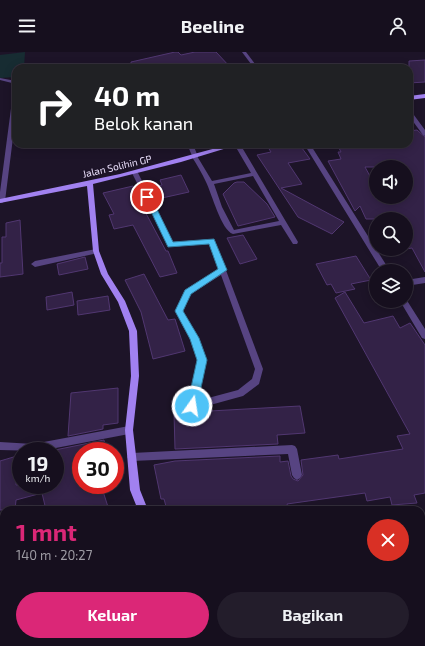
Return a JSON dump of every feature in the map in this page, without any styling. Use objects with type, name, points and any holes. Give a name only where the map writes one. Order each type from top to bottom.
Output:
[{"type":"street","points":[[244,52],[253,64]]},
{"type":"street","points":[[0,79],[12,82]]},
{"type":"street","points":[[413,98],[425,96]]},
{"type":"street","points":[[413,118],[425,134]]},
{"type":"street","points":[[1,201],[2,181],[12,119]]},
{"type":"street","points":[[192,148],[210,183],[230,230],[234,232],[283,222]]},
{"type":"street","name":"Jalan Solihin GP","points":[[1,201],[135,173],[224,148]]},
{"type":"street","points":[[239,148],[295,242]]},
{"type":"street","points":[[309,148],[382,264]]},
{"type":"street","points":[[135,173],[171,245],[212,241],[223,270],[255,357],[259,369],[258,376],[252,385],[240,393],[192,406],[202,360],[194,338],[179,311],[188,292],[223,270]]},
{"type":"street","points":[[210,183],[254,174]]},
{"type":"street","points":[[90,182],[96,251],[105,274],[121,301],[133,331],[135,376],[129,430],[135,490],[141,506]]},
{"type":"street","points":[[35,264],[96,251]]},
{"type":"street","points":[[413,282],[425,280]]},
{"type":"street","points":[[408,308],[425,336]]},
{"type":"street","points":[[0,446],[33,448],[129,430]]},
{"type":"street","points":[[132,457],[292,449],[297,475]]},
{"type":"shaded area","points":[[25,52],[24,64],[12,64],[12,77],[0,78],[0,55]]},
{"type":"building","points":[[175,52],[178,52],[181,55],[195,52],[216,52],[227,64],[131,64],[131,62]]},
{"type":"building","points":[[425,60],[425,82],[413,83],[413,64],[409,64],[409,61]]},
{"type":"building","points":[[413,130],[417,130],[425,137],[425,272],[413,250],[413,212],[369,212],[369,219],[366,219],[360,206],[355,211],[328,161],[341,159],[338,152],[341,152],[339,148],[413,148]]},
{"type":"building","points":[[268,148],[302,148],[310,159],[288,163],[302,184],[281,188],[344,222],[332,234],[298,217],[257,155],[271,152]]},
{"type":"building","points":[[181,175],[189,192],[153,200],[148,189],[162,185],[160,180]]},
{"type":"building","points":[[237,182],[244,182],[267,204],[275,217],[238,226],[223,194]]},
{"type":"building","points":[[133,186],[136,193],[140,192],[145,202],[141,204],[166,251],[168,251],[177,273],[160,277],[133,225],[114,229],[109,215],[114,214],[103,193]]},
{"type":"building","points":[[20,220],[23,274],[0,277],[0,263],[2,263],[2,237],[6,237],[6,223]]},
{"type":"building","points":[[243,235],[257,259],[240,264],[227,238]]},
{"type":"building","points":[[356,256],[369,277],[369,280],[351,284],[355,289],[336,293],[331,284],[327,285],[316,264]]},
{"type":"building","points":[[85,257],[88,269],[59,275],[57,264]]},
{"type":"building","points":[[144,274],[168,320],[175,319],[185,351],[153,359],[141,312],[125,280]]},
{"type":"building","points":[[72,292],[74,305],[47,310],[46,297]]},
{"type":"building","points":[[345,292],[364,323],[393,316],[400,328],[410,323],[425,345],[425,493],[414,495],[417,503],[392,505],[390,497],[367,501],[365,493],[287,504],[288,506],[166,506],[164,499],[161,499],[154,465],[175,461],[280,456],[280,462],[288,461],[291,476],[293,479],[298,481],[303,475],[301,460],[338,455],[339,459],[403,449],[397,436],[410,434],[335,298]]},
{"type":"building","points":[[108,296],[110,310],[78,315],[77,301]]},
{"type":"building","points":[[118,388],[118,423],[103,425],[103,429],[68,436],[71,393]]},
{"type":"building","points":[[300,406],[305,433],[277,435],[278,444],[175,449],[174,413]]},
{"type":"building","points":[[104,440],[104,442],[94,442]]},
{"type":"building","points":[[72,447],[72,494],[104,494],[108,506],[45,506],[42,494],[64,494],[64,448]]},
{"type":"building","points":[[12,457],[12,494],[38,494],[16,500],[15,506],[0,506],[0,461]]},
{"type":"route","points":[[147,197],[171,245],[212,241],[223,270],[188,292],[179,311],[194,338],[202,360],[192,406]]}]
